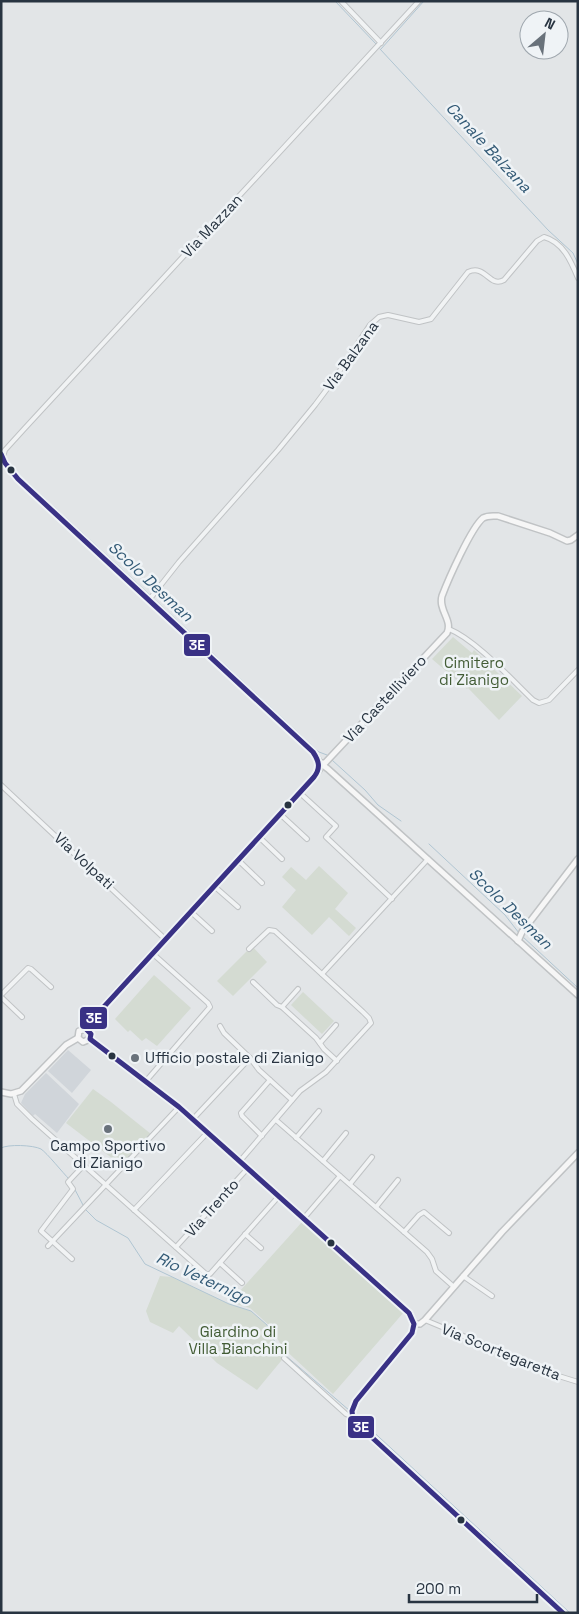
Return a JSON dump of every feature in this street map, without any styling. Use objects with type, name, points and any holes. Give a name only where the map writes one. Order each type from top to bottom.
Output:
[{"type":"street","points":[[341,1],[381,43]]},
{"type":"street","name":"Via Mazzan","points":[[2,457],[419,1]]},
{"type":"street","name":"Via Balzana","points":[[151,598],[179,562],[278,450],[333,381],[370,325],[379,317],[388,315],[419,322],[431,319],[468,272],[474,269],[480,270],[493,281],[500,282],[504,280],[537,241],[544,237],[556,243],[563,250],[578,278]]},
{"type":"street","points":[[2,457],[10,470],[151,598],[313,752],[320,763],[518,939],[578,995]]},
{"type":"street","points":[[578,535],[572,540],[567,541],[550,532],[498,516],[483,518],[471,535],[440,604],[449,629],[459,634],[494,662],[533,700],[539,703],[549,700],[578,670]]},
{"type":"street","name":"Via Castelliviero","points":[[320,763],[325,763],[449,629]]},
{"type":"street","points":[[78,1038],[79,1031],[86,1029],[90,1022],[190,911],[300,793],[317,773],[320,763]]},
{"type":"street","name":"Via Volpati","points":[[1,785],[166,939]]},
{"type":"street","points":[[300,793],[336,826],[326,837],[392,899]]},
{"type":"street","points":[[280,814],[307,839]]},
{"type":"street","points":[[259,837],[282,860]]},
{"type":"street","points":[[322,974],[428,859]]},
{"type":"street","points":[[518,939],[578,859]]},
{"type":"street","points":[[238,860],[262,883]]},
{"type":"street","points":[[214,886],[238,907]]},
{"type":"street","points":[[190,911],[212,931]]},
{"type":"street","points":[[240,1161],[302,1089],[322,1075],[337,1061],[371,1023],[370,1018],[272,929],[266,932],[249,949]]},
{"type":"street","points":[[146,1081],[210,1007],[208,1003],[152,953]]},
{"type":"street","points":[[22,1017],[1,996],[25,969],[31,969],[51,987]]},
{"type":"street","points":[[253,982],[277,1005],[282,1007],[337,1061]]},
{"type":"street","points":[[282,1007],[298,989]]},
{"type":"street","points":[[320,1043],[336,1025]]},
{"type":"street","points":[[220,1026],[259,1070],[292,1100]]},
{"type":"street","points":[[86,1029],[91,1034],[90,1040]]},
{"type":"street","points":[[78,1038],[83,1042],[90,1040]]},
{"type":"street","points":[[1,1092],[14,1094],[26,1087],[66,1045],[78,1038]]},
{"type":"street","points":[[90,1040],[179,1107],[409,1313],[414,1324],[411,1336],[358,1398],[352,1413],[360,1428],[563,1613]]},
{"type":"street","points":[[193,1119],[250,1058]]},
{"type":"street","points":[[262,1136],[240,1112],[270,1080]]},
{"type":"street","points":[[14,1094],[20,1108],[206,1274],[210,1274],[279,1196]]},
{"type":"street","points":[[48,1246],[179,1107]]},
{"type":"street","points":[[296,1138],[319,1111]]},
{"type":"street","points":[[276,1120],[429,1255],[436,1271],[454,1287]]},
{"type":"street","points":[[134,1210],[208,1132]]},
{"type":"street","points":[[322,1161],[346,1133]]},
{"type":"street","points":[[414,1324],[420,1324],[425,1320],[502,1232],[578,1153]]},
{"type":"street","points":[[350,1184],[372,1156]]},
{"type":"street","points":[[72,1259],[41,1231],[74,1189],[70,1181],[84,1165]]},
{"type":"street","name":"Via Trento","points":[[176,1247],[248,1168]]},
{"type":"street","points":[[304,1218],[340,1176]]},
{"type":"street","points":[[376,1207],[398,1180]]},
{"type":"street","points":[[404,1232],[424,1212],[449,1233]]},
{"type":"street","points":[[245,1234],[261,1248]]},
{"type":"street","points":[[220,1263],[242,1283]]},
{"type":"street","points":[[463,1276],[492,1296]]},
{"type":"street","name":"Via Scortegaretta","points":[[425,1320],[549,1373],[578,1382]]},
{"type":"street","points":[[284,1358],[346,1414],[352,1413]]},
{"type":"shaded area","points":[[68,1050],[91,1070],[72,1093],[48,1071]]},
{"type":"shaded area","points":[[46,1073],[79,1104],[57,1133],[35,1114],[33,1116],[21,1103],[25,1094]]},
{"type":"green space","name":"Cimitero di Zianigo","points":[[453,637],[472,653],[474,650],[522,696],[499,720],[468,688],[432,659]]},
{"type":"green space","points":[[319,866],[348,893],[335,909],[356,928],[349,936],[329,917],[312,935],[282,907],[296,890],[282,877],[291,867],[306,880]]},
{"type":"green space","points":[[252,946],[267,962],[233,996],[217,981]]},
{"type":"green space","points":[[154,975],[191,1008],[157,1046],[146,1038],[142,1041],[130,1030],[128,1032],[115,1019]]},
{"type":"green space","points":[[303,992],[334,1021],[322,1034],[291,1005]]},
{"type":"green space","name":"Campo Sportivo di Zianigo","points":[[93,1089],[151,1134],[121,1165],[66,1123]]},
{"type":"green space","points":[[302,1222],[404,1312],[333,1394],[282,1347],[271,1327],[250,1308],[230,1302]]},
{"type":"green space","name":"Giardino di Villa Bianchini","points":[[160,1276],[172,1277],[229,1304],[251,1311],[267,1325],[278,1349],[286,1355],[257,1390],[217,1363],[179,1326],[173,1333],[150,1322],[146,1311]]},
{"type":"waterway","name":"Canale Balzana","points":[[335,1],[376,44]]},
{"type":"waterway","points":[[381,49],[424,1]]},
{"type":"waterway","name":"Canale Balzana","points":[[380,49],[548,230],[573,253],[578,264]]},
{"type":"waterway","name":"Scolo Desman","points":[[27,482],[150,595]]},
{"type":"waterway","name":"Scolo Desman","points":[[153,598],[319,752],[327,755]]},
{"type":"waterway","name":"Scolo Desman","points":[[332,760],[365,790],[378,805],[401,821]]},
{"type":"waterway","name":"Scolo Desman","points":[[429,844],[505,915],[519,933]]},
{"type":"waterway","name":"Scolo Desman","points":[[522,936],[578,988]]},
{"type":"waterway","name":"Rio Veternigo","points":[[1,1148],[21,1146],[41,1149],[69,1179]]},
{"type":"waterway","name":"Rio Veternigo","points":[[71,1182],[83,1205]]},
{"type":"waterway","name":"Rio Veternigo","points":[[85,1209],[96,1220],[128,1238],[145,1264],[229,1304],[251,1311],[267,1325],[278,1349],[350,1411]]},
{"type":"waterway","name":"Rio Veternigo","points":[[355,1415],[570,1613]]},
{"type":"transit line","name":"3E","points":[[1,454],[5,463],[18,479],[313,752],[318,764],[318,771],[314,777],[90,1022],[86,1029],[91,1034],[90,1039],[179,1107],[409,1313],[414,1324],[412,1333],[356,1401],[352,1411],[353,1420],[563,1613]]},
{"type":"place","name":"Ufficio postale di Zianigo","points":[[135,1058]]},
{"type":"place","name":"Campo Sportivo di Zianigo","points":[[108,1129]]}]
